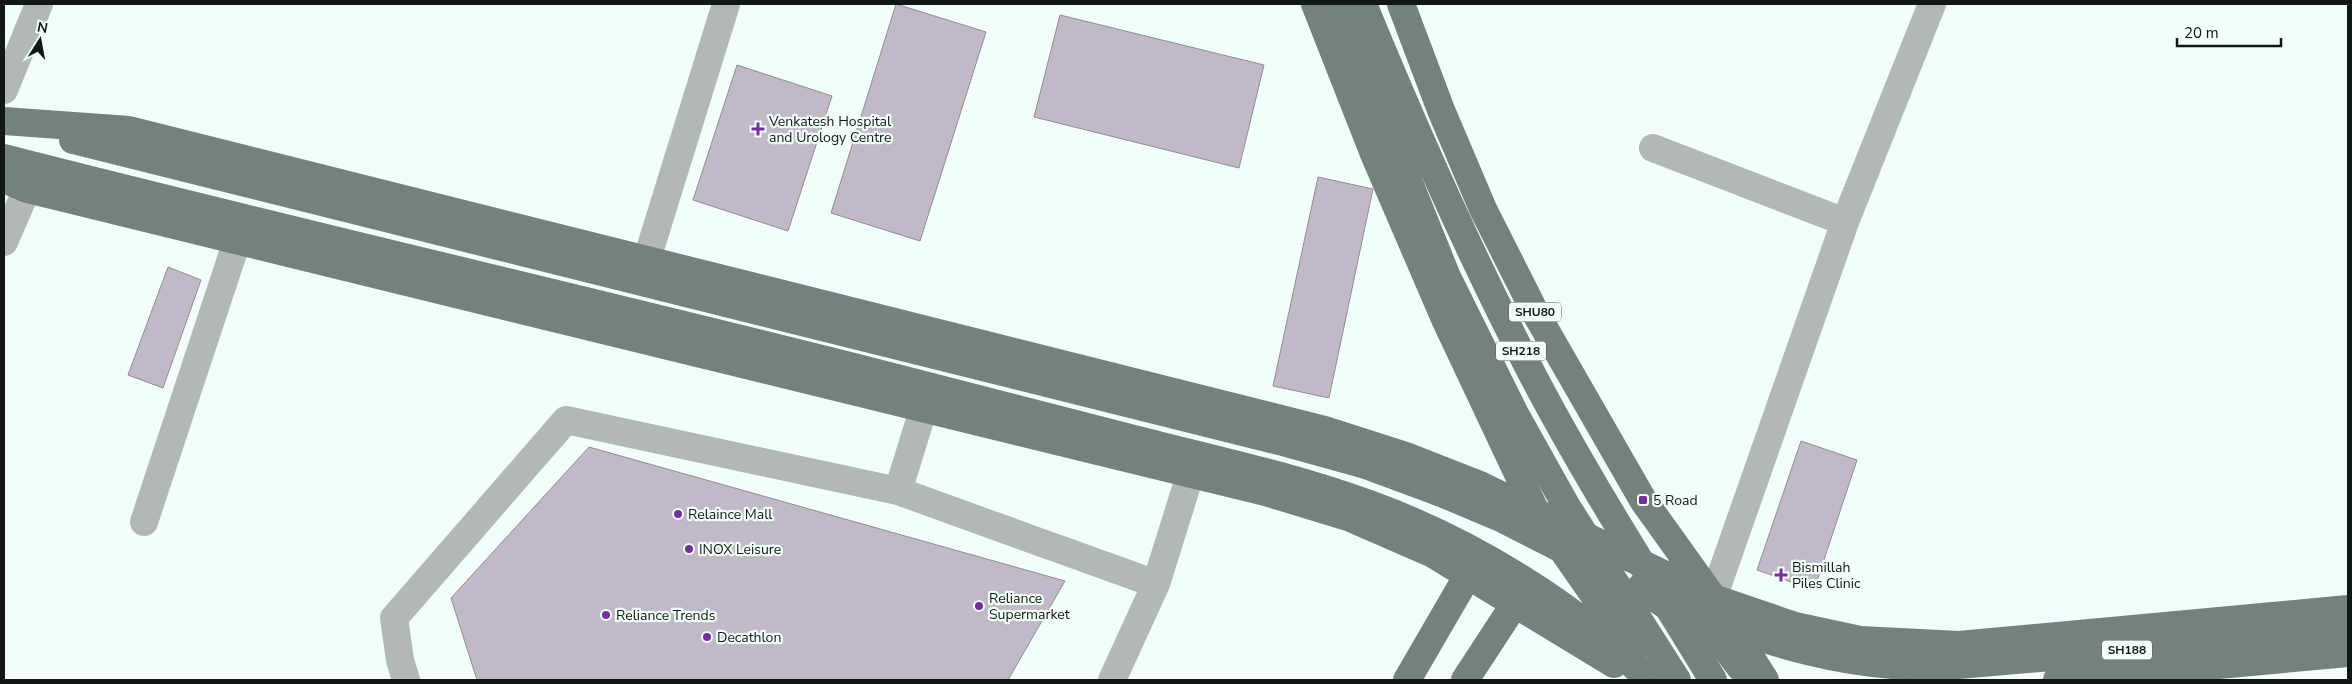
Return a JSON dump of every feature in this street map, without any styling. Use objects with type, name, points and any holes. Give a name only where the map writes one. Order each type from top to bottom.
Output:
[{"type":"main road","points":[[1315,4],[1374,154],[1441,310],[1536,512],[1653,680]]},
{"type":"main road","name":"SH218","points":[[1337,4],[1448,277],[1515,414],[1567,507],[1677,680]]},
{"type":"main road","name":"SH218","points":[[1363,4],[1441,185],[1531,370],[1577,453],[1713,680]]},
{"type":"main road","name":"SHU80","points":[[1402,4],[1441,110],[1482,209],[1535,312],[1643,500],[1712,598]]},
{"type":"main road","points":[[4,122],[129,130],[1324,430],[1406,456],[1480,485],[1712,598],[1787,623],[1860,640],[1950,645],[2348,612]]},
{"type":"main road","points":[[4,122],[1283,442],[1366,465],[1501,518],[1640,588],[1721,642],[1751,680]]},
{"type":"main road","points":[[4,158],[682,324],[1232,464],[1370,504],[1429,529],[1492,562],[1550,598],[1602,637],[1648,680]]},
{"type":"main road","points":[[16,184],[237,241],[924,407],[1190,475],[1269,493],[1348,517],[1434,554],[1514,605],[1641,680]]},
{"type":"main road","points":[[1407,680],[1468,575]]},
{"type":"main road","name":"SH188","points":[[1640,588],[1706,620],[1758,638],[1821,655],[1865,664],[1905,666],[1947,666],[2348,612]]},
{"type":"main road","points":[[1712,598],[1765,680]]},
{"type":"main road","points":[[1465,680],[1514,605]]},
{"type":"main road","points":[[2057,680],[2348,653]]},
{"type":"street","points":[[4,90],[39,4]]},
{"type":"street","points":[[647,259],[726,4]]},
{"type":"street","points":[[1712,598],[1845,222],[1932,4]]},
{"type":"street","points":[[1653,148],[1845,222]]},
{"type":"street","points":[[4,242],[16,184]]},
{"type":"street","points":[[144,522],[237,241]]},
{"type":"street","points":[[898,491],[924,407]]},
{"type":"street","points":[[406,680],[400,660],[394,618],[566,420],[898,491],[1156,584]]},
{"type":"street","points":[[1112,680],[1156,584],[1190,475]]},
{"type":"building","points":[[896,4],[986,32],[920,241],[831,213]]},
{"type":"building","points":[[1060,15],[1264,65],[1239,168],[1034,117]]},
{"type":"building","points":[[737,65],[832,96],[788,231],[693,200]]},
{"type":"building","points":[[1318,177],[1373,189],[1329,398],[1273,386]]},
{"type":"building","points":[[168,267],[201,280],[163,388],[128,375]]},
{"type":"building","points":[[1801,441],[1857,460],[1814,590],[1757,570]]},
{"type":"building","name":"Relaince Mall","points":[[589,447],[1065,581],[1008,680],[477,680],[451,598]]},
{"type":"place","name":"Venkatesh Hospital and Urology Centre","points":[[758,129]]},
{"type":"place","name":"5 Road","points":[[1643,500]]},
{"type":"place","name":"Relaince Mall","points":[[678,514]]},
{"type":"place","name":"INOX Leisure","points":[[689,549]]},
{"type":"place","name":"Bismillah Piles Clinic","points":[[1781,575]]},
{"type":"place","name":"Reliance Supermarket","points":[[979,606]]},
{"type":"place","name":"Reliance Trends","points":[[606,615]]},
{"type":"place","name":"Decathlon","points":[[707,637]]}]
